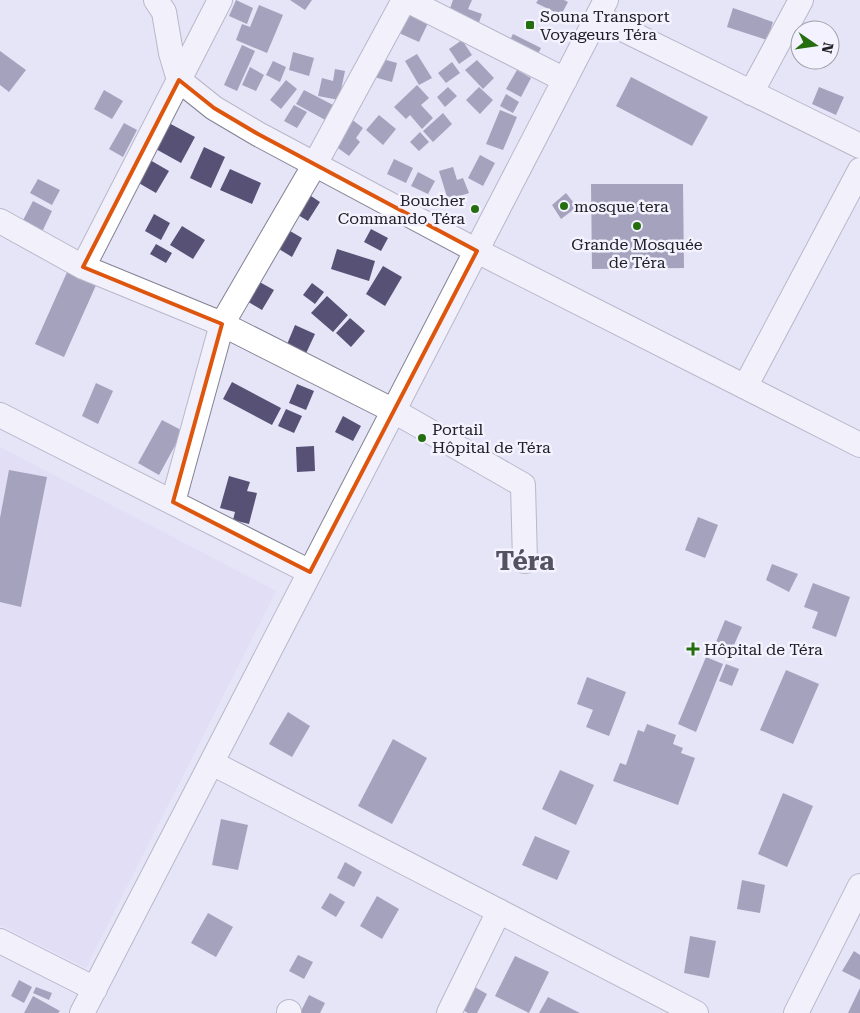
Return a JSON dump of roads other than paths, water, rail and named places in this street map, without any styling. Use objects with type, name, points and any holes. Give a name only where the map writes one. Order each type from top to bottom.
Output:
[{"type":"street","points":[[156,0],[164,12],[171,53],[179,80],[214,108],[477,251],[860,445]]},
{"type":"street","points":[[82,267],[220,0]]},
{"type":"street","points":[[173,502],[222,324],[315,164],[406,0],[565,80]]},
{"type":"street","points":[[751,93],[801,0]]},
{"type":"street","points":[[82,1013],[602,8],[751,93],[860,146]]},
{"type":"street","points":[[745,387],[860,170]]},
{"type":"street","points":[[0,221],[82,267],[222,324],[394,411],[523,485],[525,561]]},
{"type":"street","points":[[0,415],[310,572]]},
{"type":"street","points":[[212,763],[696,1013]]},
{"type":"street","points":[[796,1013],[851,928],[860,886]]},
{"type":"street","points":[[449,1013],[499,911]]},
{"type":"street","points":[[0,941],[95,989]]},
{"type":"place","name":"Souna Transport Voyageurs Téra","points":[[530,25]]},
{"type":"place","name":"mosque tera","points":[[564,206]]},
{"type":"place","name":"Boucher Commando Téra","points":[[475,209]]},
{"type":"place","name":"Grande Mosquée de Téra","points":[[637,226]]},
{"type":"place","name":"Portail Hôpital de Téra","points":[[422,438]]},
{"type":"place","name":"Hôpital de Téra","points":[[693,649]]},
{"type":"district","name":"Téra","points":[[525,561]]}]
